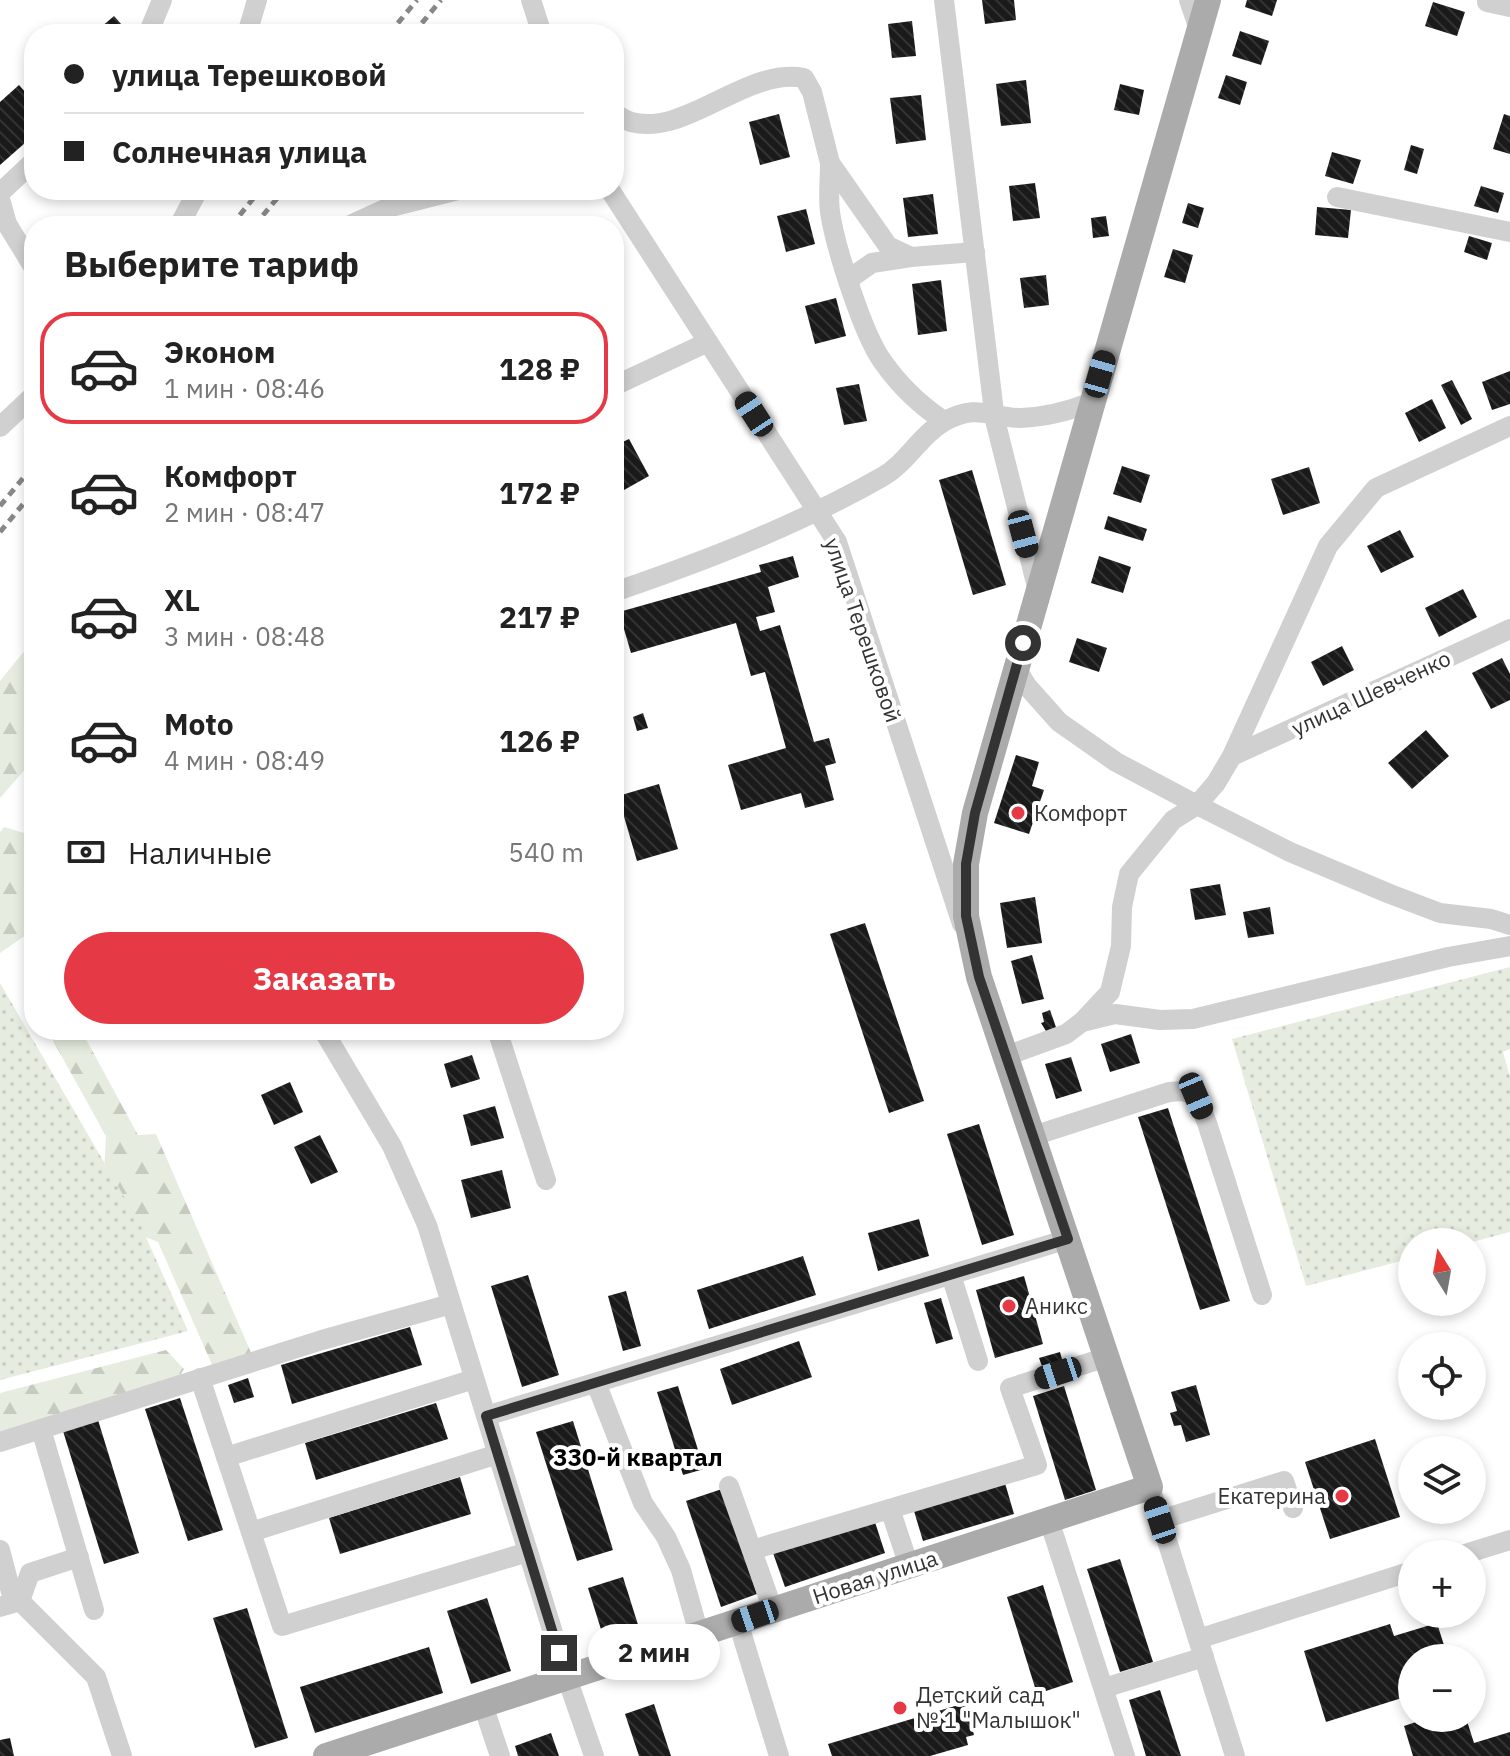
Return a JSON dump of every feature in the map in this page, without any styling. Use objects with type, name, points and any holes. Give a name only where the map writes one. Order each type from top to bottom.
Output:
[{"type":"main road","name":"улица Терешковой","points":[[1150,1487],[979,977],[966,916],[966,864],[975,813],[1208,0]]},
{"type":"main road","name":"Новая улица","points":[[326,1756],[1150,1487]]},
{"type":"street","points":[[152,24],[162,0]]},
{"type":"street","points":[[250,24],[257,0]]},
{"type":"street","points":[[531,0],[539,24]]},
{"type":"street","name":"улица Терешковой","points":[[944,0],[994,412],[1038,591]]},
{"type":"street","points":[[1189,0],[1199,29]]},
{"type":"street","points":[[1487,2],[1510,7]]},
{"type":"street","points":[[624,118],[631,122],[653,123],[685,116],[752,85],[790,76],[804,78],[812,92],[830,163],[830,211],[849,279],[882,361],[921,406],[944,421]]},
{"type":"street","points":[[830,163],[888,246],[911,257]]},
{"type":"street","points":[[0,193],[24,170]]},
{"type":"street","points":[[1337,197],[1510,232]]},
{"type":"street","points":[[0,199],[7,224],[24,252]]},
{"type":"street","points":[[370,216],[419,200]]},
{"type":"street","name":"улица Терешковой","points":[[616,200],[837,542],[979,977]]},
{"type":"street","points":[[849,279],[872,263],[975,252]]},
{"type":"street","points":[[624,381],[708,342]]},
{"type":"street","points":[[624,589],[680,569],[817,511],[885,475],[944,421],[973,411],[1017,418],[1041,417],[1092,402]]},
{"type":"street","points":[[0,427],[24,404]]},
{"type":"street","points":[[1006,1056],[1066,1034],[1110,992],[1121,946],[1122,907],[1129,874],[1173,820],[1197,805],[1216,783],[1232,756],[1328,546],[1376,488],[1510,426]]},
{"type":"street","name":"улица Шевченко","points":[[1232,756],[1510,629]]},
{"type":"street","points":[[1016,668],[1027,686],[1059,722],[1116,762],[1197,805],[1290,852],[1390,894],[1440,913],[1491,919],[1510,925]]},
{"type":"street","points":[[1082,1022],[1115,1014],[1160,1020],[1193,1019],[1448,957],[1510,946]]},
{"type":"street","points":[[329,1040],[392,1146],[427,1225],[594,1756]]},
{"type":"street","points":[[500,1040],[546,1180]]},
{"type":"street","points":[[1033,1136],[1169,1092],[1183,1091],[1196,1096],[1262,1295]]},
{"type":"street","points":[[486,1416],[1068,1239]]},
{"type":"street","points":[[951,1275],[978,1361]]},
{"type":"street","points":[[0,1442],[200,1378],[451,1304]]},
{"type":"street","points":[[752,1550],[1037,1465],[1010,1388],[1107,1357]]},
{"type":"street","points":[[200,1378],[282,1626],[528,1552]]},
{"type":"street","points":[[226,1457],[474,1379]]},
{"type":"street","points":[[596,1383],[643,1503],[666,1537],[681,1570],[699,1634]]},
{"type":"street","points":[[41,1429],[94,1610]]},
{"type":"street","points":[[251,1532],[498,1454]]},
{"type":"street","points":[[1160,1520],[1284,1481],[1293,1508]]},
{"type":"street","points":[[729,1486],[773,1610]]},
{"type":"street","name":"улица Терешковой","points":[[1150,1487],[1235,1756]]},
{"type":"street","points":[[890,1509],[909,1566]]},
{"type":"street","points":[[1049,1520],[1125,1756]]},
{"type":"street","points":[[1486,1547],[1510,1540]]},
{"type":"street","points":[[0,1550],[11,1592],[10,1604]]},
{"type":"street","points":[[10,1604],[30,1573],[79,1557]]},
{"type":"street","points":[[1104,1688],[1201,1648],[1398,1576]]},
{"type":"street","points":[[10,1604],[96,1677],[122,1756]]},
{"type":"street","points":[[738,1622],[779,1756]]},
{"type":"street","points":[[483,1705],[500,1756]]},
{"type":"green space","points":[[24,651],[24,770],[0,798],[0,681]]},
{"type":"green space","points":[[4,827],[24,833],[24,936],[0,953],[0,832]]},
{"type":"green space","points":[[1510,967],[1510,1049],[1503,1052],[1510,1077],[1510,1232],[1486,1238],[1486,1228],[1398,1228],[1398,1262],[1306,1286],[1232,1039]]},
{"type":"green space","points":[[0,983],[24,1024],[24,1040],[33,1040],[141,1226],[188,1331],[0,1380]]},
{"type":"green space","points":[[53,1040],[86,1040],[138,1135],[156,1134],[256,1364],[217,1376],[158,1242],[125,1229],[103,1190],[106,1136]]},
{"type":"green space","points":[[166,1350],[184,1369],[171,1390],[0,1439],[0,1393]]},
{"type":"building","points":[[982,0],[1014,0],[1016,20],[985,24]]},
{"type":"building","points":[[1247,0],[1277,0],[1272,16],[1245,7]]},
{"type":"building","points":[[1433,2],[1465,12],[1457,36],[1425,26]]},
{"type":"building","points":[[114,16],[121,24],[105,24]]},
{"type":"building","points":[[912,21],[916,56],[892,58],[888,24]]},
{"type":"building","points":[[1240,31],[1269,41],[1261,65],[1232,56]]},
{"type":"building","points":[[1226,75],[1247,82],[1240,105],[1218,98]]},
{"type":"building","points":[[1026,80],[1031,123],[1001,126],[996,84]]},
{"type":"building","points":[[1120,84],[1144,90],[1139,115],[1114,110]]},
{"type":"building","points":[[19,85],[24,91],[24,144],[0,165],[0,102]]},
{"type":"building","points":[[921,95],[926,140],[896,144],[890,98]]},
{"type":"building","points":[[779,114],[790,157],[760,165],[749,122]]},
{"type":"building","points":[[1504,114],[1510,116],[1510,154],[1493,149]]},
{"type":"building","points":[[1411,145],[1424,149],[1417,174],[1404,170]]},
{"type":"building","points":[[1332,152],[1361,160],[1353,184],[1325,176]]},
{"type":"building","points":[[1035,183],[1040,218],[1013,221],[1009,186]]},
{"type":"building","points":[[1481,186],[1504,193],[1498,213],[1474,206]]},
{"type":"building","points":[[933,194],[938,234],[908,237],[903,198]]},
{"type":"building","points":[[1188,203],[1204,208],[1198,228],[1182,223]]},
{"type":"building","points":[[1317,207],[1351,210],[1348,238],[1315,235]]},
{"type":"building","points":[[806,209],[815,244],[786,252],[777,216]]},
{"type":"building","points":[[1106,216],[1109,236],[1093,238],[1091,218]]},
{"type":"building","points":[[1469,236],[1492,243],[1487,260],[1464,252]]},
{"type":"building","points":[[1173,249],[1193,255],[1185,283],[1164,277]]},
{"type":"building","points":[[1046,275],[1049,305],[1024,308],[1020,278]]},
{"type":"building","points":[[941,280],[947,331],[918,335],[912,284]]},
{"type":"building","points":[[836,298],[846,336],[815,344],[805,306]]},
{"type":"building","points":[[1510,371],[1510,404],[1492,410],[1482,382]]},
{"type":"building","points":[[1452,380],[1472,419],[1461,425],[1441,385]]},
{"type":"building","points":[[859,384],[867,421],[844,425],[836,388]]},
{"type":"building","points":[[1432,399],[1446,428],[1419,442],[1405,413]]},
{"type":"building","points":[[629,439],[649,476],[624,490],[624,441]]},
{"type":"building","points":[[1122,466],[1150,475],[1141,503],[1113,494]]},
{"type":"building","points":[[1309,467],[1320,503],[1283,515],[1271,479]]},
{"type":"building","points":[[972,470],[1006,585],[973,595],[939,480]]},
{"type":"building","points":[[1108,516],[1147,529],[1143,541],[1104,529]]},
{"type":"building","points":[[1400,530],[1414,557],[1381,573],[1367,546]]},
{"type":"building","points":[[793,556],[799,577],[768,587],[775,612],[756,617],[760,631],[780,625],[814,742],[829,738],[836,763],[825,766],[834,800],[805,808],[801,793],[741,810],[728,765],[786,748],[765,672],[751,676],[736,623],[631,653],[624,629],[624,611],[761,572],[759,565]]},
{"type":"building","points":[[1099,556],[1131,567],[1123,593],[1091,583]]},
{"type":"building","points":[[1463,589],[1477,617],[1439,637],[1425,608]]},
{"type":"building","points":[[1077,638],[1107,648],[1099,672],[1069,662]]},
{"type":"building","points":[[1342,646],[1354,670],[1323,686],[1311,662]]},
{"type":"building","points":[[1502,658],[1510,674],[1510,700],[1491,709],[1472,673]]},
{"type":"building","points":[[643,713],[648,728],[637,731],[633,717]]},
{"type":"building","points":[[1426,730],[1449,756],[1412,789],[1388,763]]},
{"type":"building","points":[[1016,755],[1039,762],[1032,786],[1044,790],[1029,834],[994,823]]},
{"type":"building","points":[[659,784],[678,849],[637,861],[624,817],[624,794]]},
{"type":"building","points":[[1220,884],[1226,915],[1195,920],[1190,889]]},
{"type":"building","points":[[1035,897],[1042,943],[1007,948],[1000,903]]},
{"type":"building","points":[[1270,907],[1274,934],[1248,938],[1243,912]]},
{"type":"building","points":[[865,923],[924,1101],[889,1113],[830,934]]},
{"type":"building","points":[[1032,955],[1044,999],[1022,1004],[1011,961]]},
{"type":"building","points":[[1050,1010],[1058,1033],[1049,1036],[1041,1023],[1044,1022],[1042,1013]]},
{"type":"building","points":[[1131,1034],[1140,1063],[1110,1072],[1101,1044]]},
{"type":"building","points":[[472,1055],[480,1079],[451,1088],[444,1064]]},
{"type":"building","points":[[1071,1057],[1082,1091],[1056,1099],[1045,1064]]},
{"type":"building","points":[[290,1082],[303,1112],[274,1125],[261,1095]]},
{"type":"building","points":[[495,1106],[504,1138],[471,1146],[463,1115]]},
{"type":"building","points":[[1168,1108],[1230,1301],[1200,1310],[1138,1117]]},
{"type":"building","points":[[979,1124],[1014,1235],[982,1245],[947,1134]]},
{"type":"building","points":[[320,1135],[338,1172],[311,1184],[294,1147]]},
{"type":"building","points":[[502,1170],[511,1208],[471,1218],[461,1180]]},
{"type":"building","points":[[919,1219],[929,1256],[878,1271],[868,1233]]},
{"type":"building","points":[[803,1256],[816,1295],[709,1329],[697,1290]]},
{"type":"building","points":[[528,1275],[559,1375],[522,1387],[491,1286]]},
{"type":"building","points":[[1024,1276],[1043,1344],[995,1358],[976,1290]]},
{"type":"building","points":[[626,1291],[641,1346],[623,1351],[608,1296]]},
{"type":"building","points":[[941,1298],[953,1339],[936,1344],[924,1303]]},
{"type":"building","points":[[410,1327],[422,1365],[292,1404],[281,1365]]},
{"type":"building","points":[[799,1341],[812,1377],[732,1405],[720,1369]]},
{"type":"building","points":[[1060,1352],[1063,1363],[1043,1369],[1039,1358]]},
{"type":"building","points":[[248,1378],[254,1397],[234,1403],[228,1385]]},
{"type":"building","points":[[1196,1385],[1210,1435],[1186,1442],[1181,1425],[1174,1426],[1170,1413],[1177,1411],[1171,1392]]},
{"type":"building","points":[[678,1386],[704,1469],[683,1475],[657,1392]]},
{"type":"building","points":[[1064,1386],[1096,1490],[1065,1500],[1033,1396]]},
{"type":"building","points":[[180,1398],[223,1530],[188,1541],[145,1409]]},
{"type":"building","points":[[436,1403],[448,1439],[316,1480],[305,1443]]},
{"type":"building","points":[[98,1420],[139,1553],[104,1564],[63,1431]]},
{"type":"building","points":[[573,1421],[613,1550],[577,1561],[536,1432]]},
{"type":"building","points":[[1375,1439],[1398,1518],[1330,1539],[1305,1462]]},
{"type":"building","points":[[460,1477],[471,1514],[340,1554],[329,1518]]},
{"type":"building","points":[[1005,1483],[1014,1514],[923,1541],[914,1511]]},
{"type":"building","points":[[722,1489],[757,1594],[721,1607],[686,1501]]},
{"type":"building","points":[[874,1519],[885,1553],[785,1587],[773,1553]]},
{"type":"building","points":[[1120,1559],[1153,1662],[1120,1672],[1087,1569]]},
{"type":"building","points":[[623,1577],[640,1631],[605,1642],[588,1588]]},
{"type":"building","points":[[1043,1585],[1073,1682],[1037,1694],[1007,1597]]},
{"type":"building","points":[[487,1598],[511,1671],[471,1684],[447,1611]]},
{"type":"building","points":[[247,1608],[288,1738],[255,1748],[213,1618]]},
{"type":"building","points":[[1390,1624],[1394,1636],[1420,1628],[1439,1628],[1444,1644],[1398,1644],[1398,1699],[1326,1722],[1304,1651]]},
{"type":"building","points":[[429,1647],[443,1693],[315,1733],[300,1687]]},
{"type":"building","points":[[1160,1690],[1181,1756],[1146,1756],[1129,1700]]},
{"type":"building","points":[[965,1703],[974,1735],[966,1737],[968,1745],[930,1756],[832,1756],[828,1744]]},
{"type":"building","points":[[654,1704],[671,1756],[639,1756],[625,1714]]},
{"type":"building","points":[[1406,1732],[1470,1732],[1474,1743],[1510,1732],[1510,1756],[1413,1756]]},
{"type":"building","points":[[551,1733],[559,1756],[518,1756],[515,1746]]},
{"type":"building","points":[[10,1738],[14,1756],[0,1756],[0,1740]]},
{"type":"railway","points":[[397,24],[417,0]]},
{"type":"railway","points":[[421,24],[441,0]]},
{"type":"railway","points":[[239,216],[252,200]]},
{"type":"railway","points":[[262,216],[276,200]]},
{"type":"railway","points":[[0,506],[24,477]]},
{"type":"railway","points":[[0,532],[24,503]]},
{"type":"place","name":"Комфорт","points":[[1018,813]]},
{"type":"place","name":"Аникс","points":[[1009,1306]]},
{"type":"place","name":"Екатерина","points":[[1342,1496]]},
{"type":"place","name":"Детский сад № 1 \"Малышок\"","points":[[900,1708]]},
{"type":"district","name":"330-й квартал","points":[[638,1458]]},
{"type":"route","points":[[559,1653],[486,1416],[1068,1239],[979,977],[966,916],[966,864],[975,813],[1023,643]]}]
